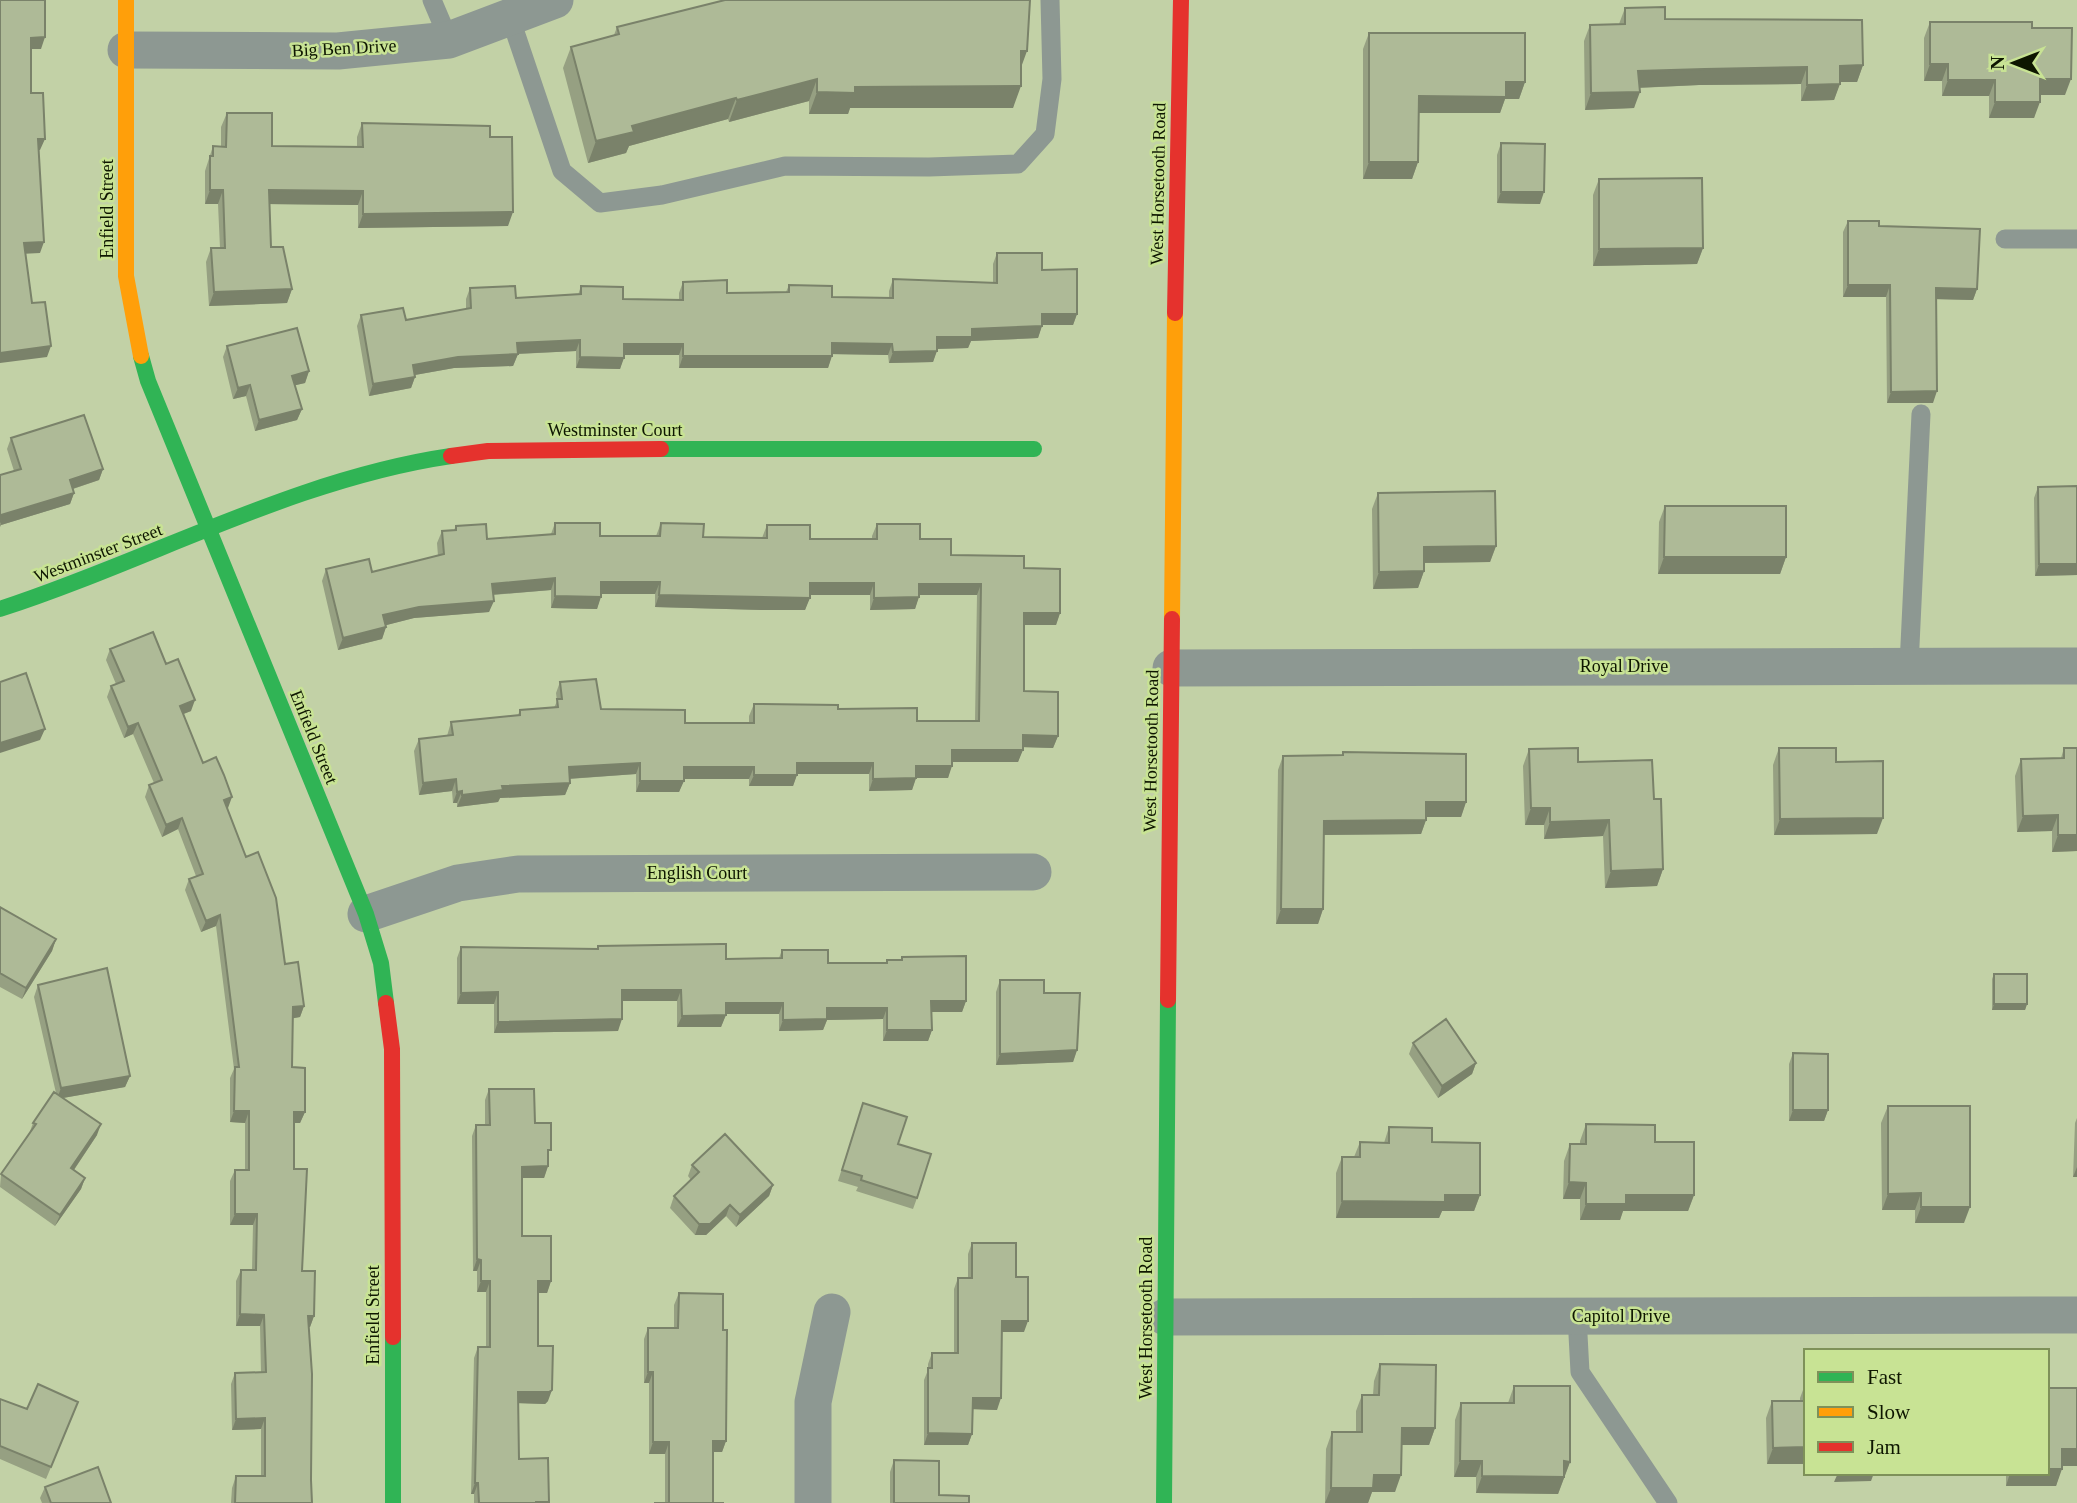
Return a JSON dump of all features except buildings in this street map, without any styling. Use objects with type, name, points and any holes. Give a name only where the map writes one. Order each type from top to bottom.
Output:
[{"type":"street","name":"Enfield Street","points":[[126,0],[126,276],[135,333],[148,381],[366,914],[381,963],[391,1049],[393,1503]]},
{"type":"street","name":"Big Ben Drive","points":[[126,51],[338,51],[449,40],[555,0]]},
{"type":"street","name":"West Horsetooth Road","points":[[1164,1503],[1171,668],[1181,0]]},
{"type":"street","name":"Westminster Court","points":[[209,531],[324,485],[405,463],[488,451],[1034,449]]},
{"type":"street","name":"Westminster Street","points":[[0,609],[68,587],[209,531]]},
{"type":"street","name":"Royal Drive","points":[[1171,668],[2077,666]]},
{"type":"street","name":"English Court","points":[[366,914],[458,883],[518,874],[1033,872]]},
{"type":"street","points":[[813,1503],[813,1402],[832,1311]]},
{"type":"street","name":"Capitol Drive","points":[[1166,1317],[2077,1315]]},
{"type":"lane","points":[[432,0],[449,40]]},
{"type":"lane","points":[[510,17],[562,171],[600,203],[662,195],[785,166],[929,167],[1018,164],[1045,134],[1052,79],[1050,0]]},
{"type":"lane","points":[[2005,239],[2077,239]]},
{"type":"lane","points":[[1909,666],[1921,414]]},
{"type":"lane","points":[[1577,1316],[1580,1372],[1668,1503]]},
{"type":"traffic: fast","points":[[141,356],[148,381],[366,914],[381,963],[386,1003]]},
{"type":"traffic: fast","points":[[661,449],[1034,449]]},
{"type":"traffic: fast","points":[[0,609],[279,502],[393,467],[451,456]]},
{"type":"traffic: fast","points":[[1164,1503],[1168,1000]]},
{"type":"traffic: fast","points":[[393,1337],[393,1503]]},
{"type":"traffic: slow","points":[[126,0],[126,276],[141,356]]},
{"type":"traffic: slow","points":[[1172,619],[1175,313]]},
{"type":"traffic: jam","points":[[1175,313],[1181,0]]},
{"type":"traffic: jam","points":[[451,456],[488,451],[661,449]]},
{"type":"traffic: jam","points":[[1168,1000],[1172,619]]},
{"type":"traffic: jam","points":[[386,1003],[392,1049],[393,1337]]}]
